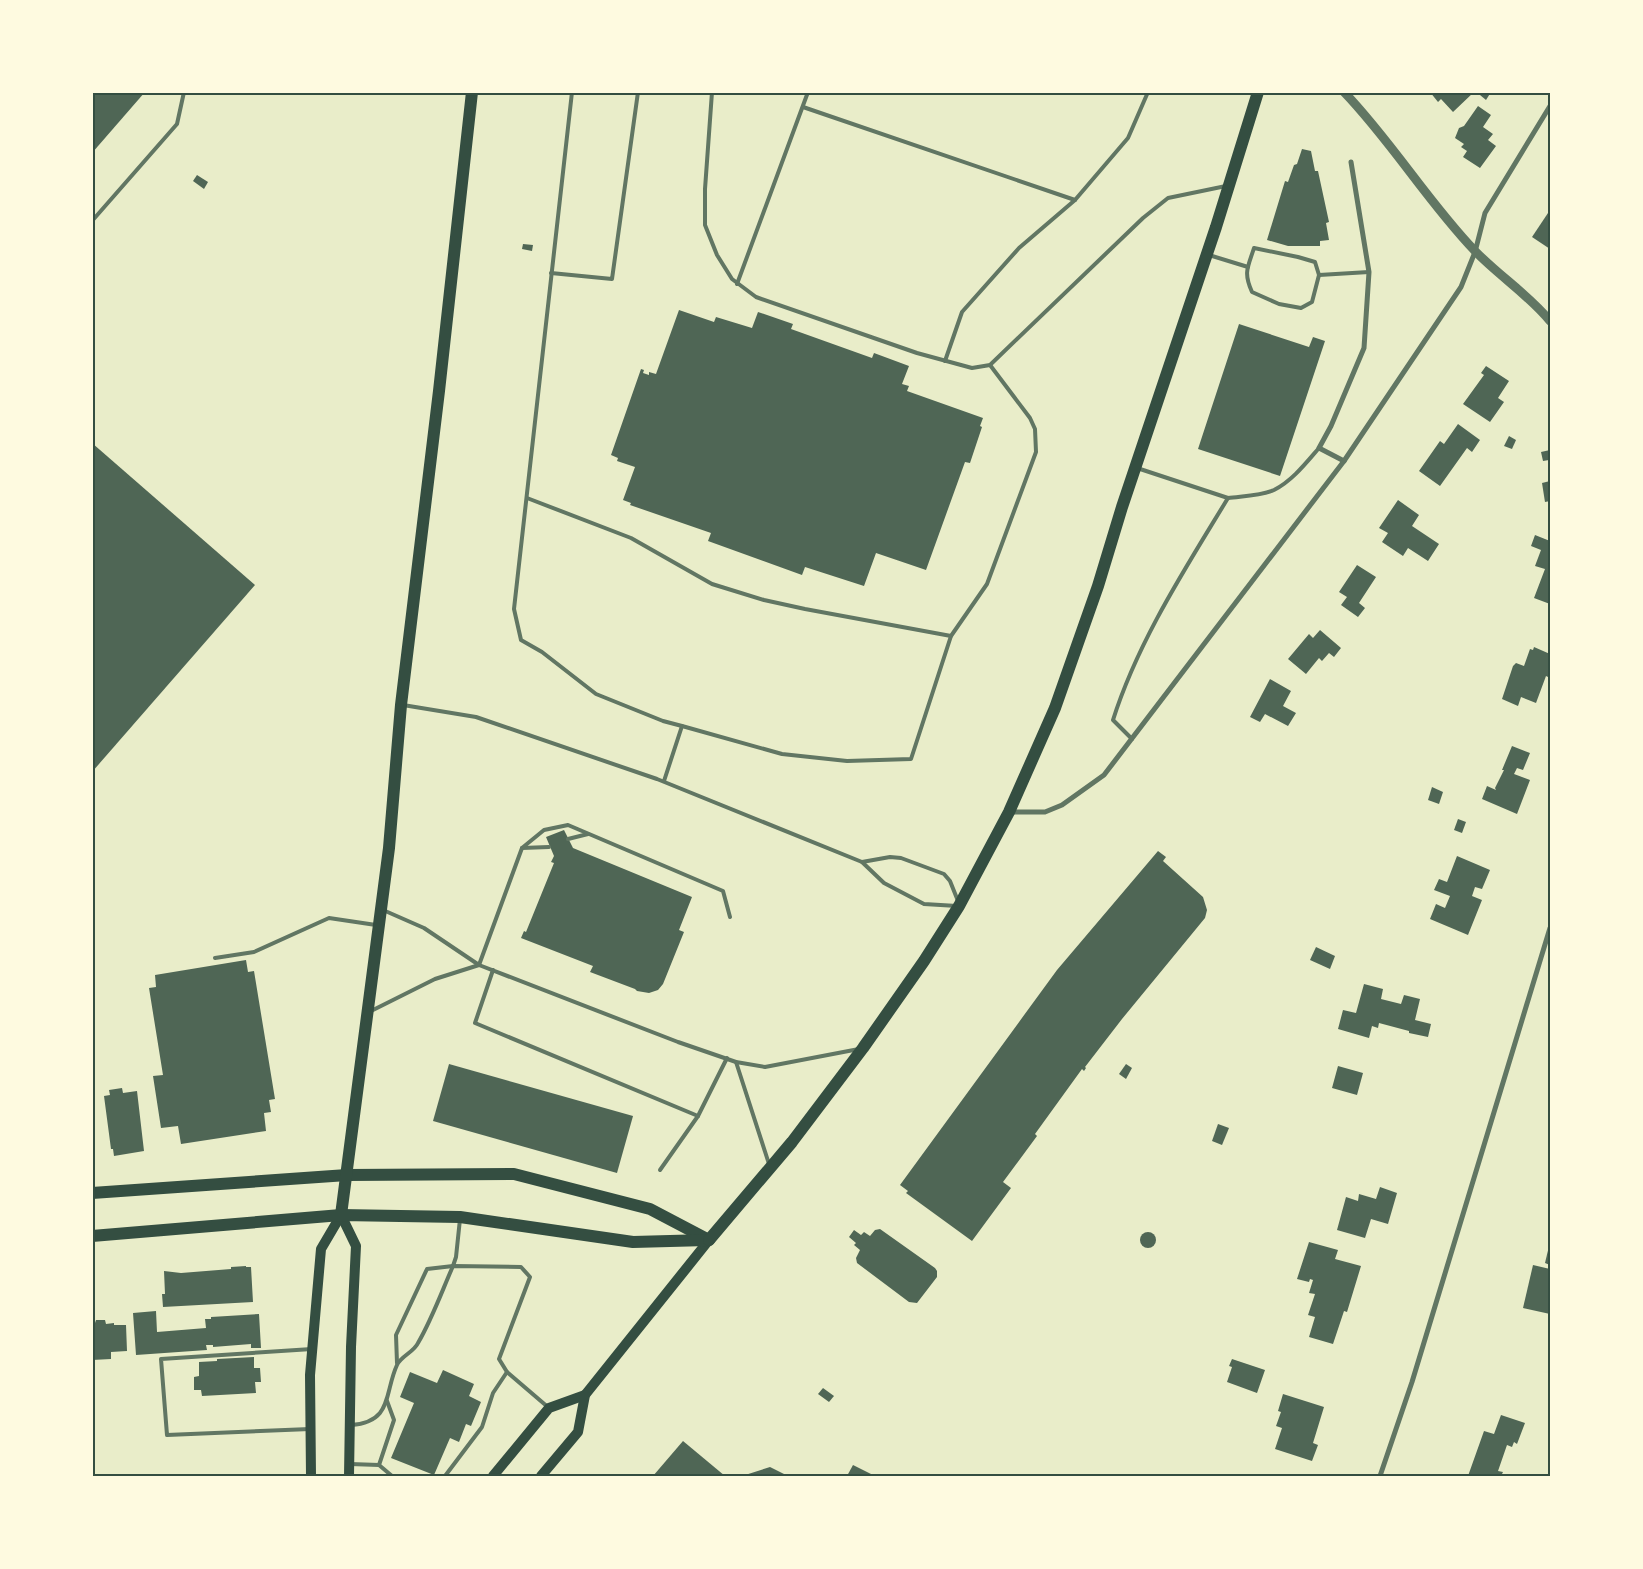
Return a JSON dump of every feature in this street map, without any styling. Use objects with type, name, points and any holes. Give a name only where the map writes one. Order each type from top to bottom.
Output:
[{"type":"main road","points":[[310,1476],[310,1375],[322,1249],[341,1215],[347,1175],[389,848],[401,705],[438,401],[472,92]]},
{"type":"main road","points":[[542,1476],[578,1432],[586,1396],[710,1240],[771,1168],[863,1048],[924,961],[959,906],[1009,812],[1055,708],[1098,586],[1258,92]]},
{"type":"main road","points":[[92,1193],[347,1175],[514,1174],[650,1209],[710,1240]]},
{"type":"main road","points":[[341,1215],[356,1246],[351,1347],[349,1476]]},
{"type":"main road","points":[[92,1236],[341,1215],[460,1216],[633,1242],[710,1240]]},
{"type":"main road","points":[[493,1476],[549,1408],[586,1396]]},
{"type":"street","points":[[1344,92],[1360,108],[1475,252],[1550,321]]},
{"type":"street","points":[[1009,812],[1045,812],[1062,805],[1104,775],[1132,739],[1344,461],[1461,287],[1475,252],[1485,213],[1550,106]]},
{"type":"street","points":[[1344,461],[1319,448],[1331,426],[1364,348],[1369,272],[1351,162]]},
{"type":"street","points":[[1380,1476],[1412,1382],[1550,928]]},
{"type":"lane","points":[[92,221],[177,124],[184,92]]},
{"type":"lane","points":[[572,92],[514,610],[521,640],[542,652],[596,694],[663,721],[782,754],[847,761],[911,759],[951,636],[987,584],[1036,452],[1035,429],[1030,418],[990,365]]},
{"type":"lane","points":[[551,273],[612,279],[638,92]]},
{"type":"lane","points":[[712,92],[705,189],[705,225],[717,255],[732,280],[756,297],[917,353],[972,368],[990,365],[1143,218],[1168,198],[1228,186]]},
{"type":"lane","points":[[737,284],[808,92]]},
{"type":"lane","points":[[945,361],[962,312],[1019,248],[1075,200],[1128,138],[1148,92]]},
{"type":"lane","points":[[803,107],[1075,200]]},
{"type":"lane","points":[[1254,248],[1315,262],[1319,275],[1312,302],[1301,308],[1279,304],[1252,292],[1246,279],[1248,266],[1254,248]]},
{"type":"lane","points":[[1207,254],[1248,266]]},
{"type":"lane","points":[[1319,275],[1369,272]]},
{"type":"lane","points":[[1135,468],[1228,498],[1274,490],[1300,470],[1319,448]]},
{"type":"lane","points":[[527,498],[630,538],[712,584],[764,600],[951,636]]},
{"type":"lane","points":[[1132,739],[1113,720],[1121,696],[1143,647],[1176,583],[1228,498]]},
{"type":"lane","points":[[401,705],[476,717],[664,781],[862,862],[884,883],[924,904],[959,906],[950,881],[944,874],[901,858],[890,857],[862,862]]},
{"type":"lane","points":[[664,781],[682,726]]},
{"type":"lane","points":[[479,965],[522,848],[544,830],[568,826],[723,891],[730,918]]},
{"type":"lane","points":[[568,839],[588,834]]},
{"type":"lane","points":[[522,848],[549,846]]},
{"type":"lane","points":[[381,908],[424,928],[479,965],[678,1042],[736,1062],[765,1067],[863,1048]]},
{"type":"lane","points":[[215,958],[254,952],[329,918],[378,926]]},
{"type":"lane","points":[[367,1013],[435,979],[479,965]]},
{"type":"lane","points":[[493,970],[475,1023],[698,1116]]},
{"type":"lane","points":[[660,1170],[698,1116],[727,1058]]},
{"type":"lane","points":[[736,1062],[771,1168]]},
{"type":"lane","points":[[397,1363],[418,1345],[453,1266],[456,1257],[460,1216]]},
{"type":"lane","points":[[351,1425],[365,1424],[382,1410],[387,1401],[397,1363],[396,1335],[427,1268],[453,1266],[521,1267],[530,1277],[499,1359],[507,1372],[549,1408]]},
{"type":"lane","points":[[310,1429],[167,1435],[161,1359],[312,1349]]},
{"type":"lane","points":[[445,1476],[482,1427],[494,1393],[507,1372]]},
{"type":"lane","points":[[379,1465],[394,1420],[387,1401]]},
{"type":"lane","points":[[350,1464],[379,1465],[392,1476]]},
{"type":"building","points":[[92,92],[145,92],[92,153]]},
{"type":"building","points":[[1430,92],[1474,92],[1453,112],[1441,99],[1438,102]]},
{"type":"building","points":[[1481,92],[1491,92],[1486,100],[1480,95]]},
{"type":"building","points":[[1478,106],[1491,115],[1483,127],[1493,134],[1488,140],[1496,146],[1480,168],[1463,157],[1467,151],[1461,147],[1464,144],[1455,138],[1459,128],[1464,126]]},
{"type":"building","points":[[1302,149],[1311,151],[1315,171],[1318,171],[1329,222],[1326,223],[1329,240],[1320,241],[1320,246],[1288,246],[1267,240],[1285,181],[1288,182]]},
{"type":"building","points":[[197,175],[208,182],[204,189],[193,181]]},
{"type":"building","points":[[1550,210],[1550,249],[1532,237]]},
{"type":"building","points":[[523,244],[533,245],[532,251],[522,249]]},
{"type":"building","points":[[679,310],[714,322],[716,317],[752,328],[758,312],[793,324],[791,329],[872,358],[874,353],[909,366],[902,384],[909,386],[907,391],[983,418],[980,426],[982,427],[970,463],[965,462],[926,570],[876,553],[864,586],[805,567],[802,575],[708,541],[711,533],[630,505],[631,503],[623,500],[635,467],[617,461],[618,458],[611,455],[641,369],[644,370],[643,373],[649,375],[649,372],[656,374]]},
{"type":"building","points":[[1239,324],[1309,347],[1313,337],[1325,341],[1280,476],[1198,449]]},
{"type":"building","points":[[1486,366],[1509,381],[1498,398],[1504,402],[1490,422],[1463,404],[1484,375],[1481,373]]},
{"type":"building","points":[[1458,424],[1480,440],[1472,452],[1467,448],[1440,486],[1419,471],[1440,441],[1444,444]]},
{"type":"building","points":[[1509,436],[1516,440],[1512,449],[1504,446]]},
{"type":"building","points":[[92,443],[255,585],[92,772]]},
{"type":"building","points":[[1550,450],[1550,465],[1549,460],[1543,461],[1541,452]]},
{"type":"building","points":[[1550,481],[1550,501],[1545,502],[1542,483]]},
{"type":"building","points":[[1398,500],[1419,515],[1412,526],[1439,544],[1428,561],[1408,548],[1403,556],[1382,542],[1388,533],[1379,528]]},
{"type":"building","points":[[1535,535],[1550,541],[1550,604],[1534,598],[1545,569],[1535,566],[1541,550],[1531,546]]},
{"type":"building","points":[[1357,565],[1376,577],[1359,603],[1365,608],[1358,617],[1341,605],[1347,597],[1339,592]]},
{"type":"building","points":[[1320,630],[1341,648],[1334,657],[1329,653],[1322,661],[1319,658],[1306,674],[1288,659],[1309,634],[1313,638]]},
{"type":"building","points":[[1534,647],[1550,654],[1550,670],[1536,703],[1521,697],[1518,706],[1502,699],[1513,666],[1516,663],[1524,666],[1530,649],[1533,650]]},
{"type":"building","points":[[1270,679],[1291,691],[1283,706],[1296,713],[1288,726],[1265,714],[1260,722],[1250,717]]},
{"type":"building","points":[[1512,746],[1530,753],[1523,770],[1517,768],[1514,774],[1530,780],[1517,814],[1482,799],[1487,786],[1496,790],[1495,788],[1504,770],[1502,770]]},
{"type":"building","points":[[1432,787],[1443,792],[1439,804],[1428,800]]},
{"type":"building","points":[[1458,819],[1466,822],[1462,833],[1454,830]]},
{"type":"building","points":[[564,830],[573,848],[692,897],[679,930],[684,932],[663,984],[658,990],[649,993],[637,991],[590,972],[593,966],[521,938],[524,931],[526,932],[554,863],[551,862],[554,856],[546,837]]},
{"type":"building","points":[[1158,851],[1166,857],[1163,861],[1203,897],[1207,910],[1205,918],[1122,1019],[1085,1067],[1084,1071],[1082,1069],[1035,1134],[1037,1136],[1003,1182],[1011,1188],[972,1241],[906,1193],[908,1191],[900,1185],[1057,970]]},
{"type":"building","points":[[1457,856],[1490,870],[1482,889],[1475,887],[1472,896],[1482,900],[1468,935],[1430,919],[1436,904],[1445,908],[1450,896],[1434,890],[1439,879],[1447,882]]},
{"type":"building","points":[[1316,947],[1335,956],[1330,969],[1310,960]]},
{"type":"building","points":[[246,960],[248,972],[254,971],[275,1099],[269,1100],[271,1112],[264,1113],[266,1131],[181,1144],[178,1126],[161,1128],[153,1076],[163,1075],[149,988],[156,987],[155,975]]},
{"type":"building","points":[[1364,984],[1383,989],[1381,999],[1401,1004],[1404,995],[1420,999],[1415,1020],[1431,1024],[1428,1037],[1379,1023],[1378,1028],[1372,1026],[1369,1038],[1338,1029],[1343,1010],[1356,1013]]},
{"type":"building","points":[[449,1064],[633,1116],[617,1173],[433,1121]]},
{"type":"building","points":[[1126,1064],[1132,1068],[1126,1079],[1119,1074]]},
{"type":"building","points":[[1338,1066],[1363,1073],[1357,1095],[1332,1088]]},
{"type":"building","points":[[122,1088],[123,1093],[137,1091],[144,1151],[114,1156],[113,1149],[111,1149],[104,1096],[110,1095],[109,1090]]},
{"type":"building","points":[[1218,1124],[1229,1128],[1222,1145],[1212,1141]]},
{"type":"building","points":[[1380,1187],[1397,1193],[1388,1224],[1371,1219],[1365,1238],[1337,1230],[1346,1197],[1358,1201],[1359,1194],[1376,1199]]},
{"type":"building","points":[[880,1229],[937,1271],[937,1277],[917,1303],[909,1302],[857,1263],[856,1258],[860,1250],[849,1237],[854,1230],[861,1235],[864,1232],[870,1236],[875,1230]]},
{"type":"building","points":[[1148,1232],[1154,1234],[1156,1240],[1154,1246],[1148,1248],[1142,1246],[1140,1240],[1142,1234]]},
{"type":"building","points":[[1309,1242],[1338,1250],[1335,1259],[1361,1266],[1347,1312],[1344,1311],[1333,1344],[1309,1337],[1315,1317],[1308,1315],[1315,1294],[1309,1293],[1313,1280],[1310,1279],[1309,1282],[1297,1279]]},
{"type":"building","points":[[1550,1242],[1550,1265],[1545,1263]]},
{"type":"building","points":[[1533,1265],[1550,1269],[1550,1314],[1523,1308]]},
{"type":"building","points":[[251,1267],[253,1302],[163,1307],[162,1294],[165,1294],[164,1271],[181,1273]]},
{"type":"building","points":[[156,1311],[157,1332],[206,1328],[205,1319],[211,1319],[211,1317],[259,1314],[261,1348],[251,1348],[251,1344],[213,1347],[213,1345],[206,1345],[207,1350],[136,1355],[133,1313]]},
{"type":"building","points":[[96,1320],[105,1320],[106,1324],[126,1325],[127,1351],[111,1352],[111,1359],[92,1360],[92,1323],[95,1323]]},
{"type":"building","points":[[254,1357],[254,1368],[260,1368],[261,1382],[255,1382],[256,1393],[202,1396],[201,1390],[194,1390],[194,1377],[199,1376],[199,1362]]},
{"type":"building","points":[[1232,1359],[1265,1370],[1257,1393],[1227,1382],[1232,1367],[1229,1366]]},
{"type":"building","points":[[443,1370],[474,1384],[469,1396],[481,1402],[471,1426],[466,1424],[459,1442],[450,1438],[434,1475],[391,1458],[414,1403],[400,1397],[410,1372],[437,1383]]},
{"type":"building","points":[[823,1388],[834,1396],[829,1402],[818,1394]]},
{"type":"building","points":[[1283,1394],[1324,1407],[1313,1443],[1318,1445],[1312,1461],[1275,1449],[1282,1428],[1276,1426],[1281,1412],[1278,1411]]},
{"type":"building","points":[[1501,1415],[1525,1423],[1517,1444],[1514,1442],[1512,1447],[1507,1445],[1498,1471],[1503,1472],[1501,1476],[1468,1476],[1484,1431],[1494,1434]]},
{"type":"building","points":[[683,1441],[725,1476],[653,1476]]},
{"type":"building","points":[[853,1465],[875,1476],[847,1476]]},
{"type":"building","points":[[770,1467],[788,1476],[742,1476]]}]
